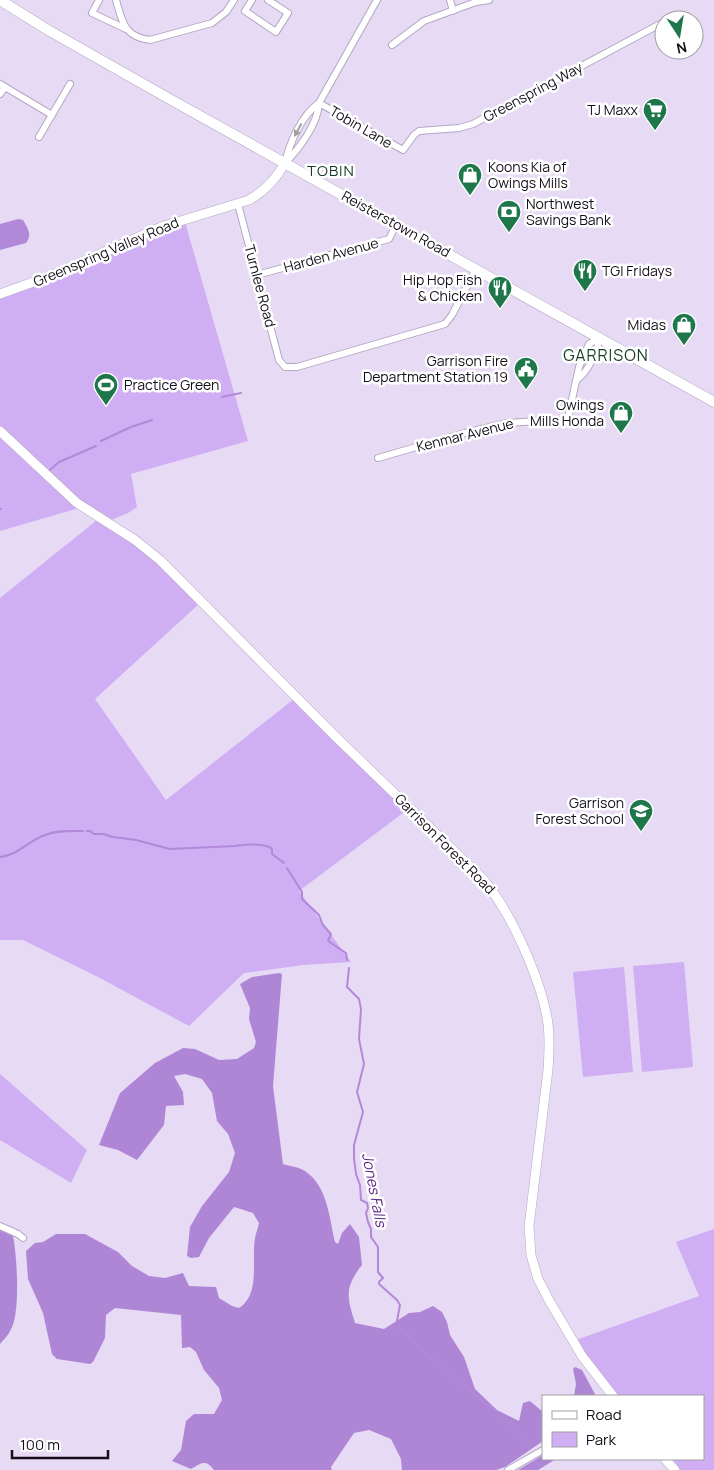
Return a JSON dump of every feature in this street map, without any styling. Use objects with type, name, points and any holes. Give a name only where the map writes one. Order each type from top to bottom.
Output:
[{"type":"main road","name":"Reisterstown Road","points":[[0,0],[48,30],[714,402]]},
{"type":"main road","name":"Greenspring Valley Road","points":[[0,294],[50,276],[161,227],[238,204],[254,197],[265,189],[285,163]]},
{"type":"main road","name":"Garrison Forest Road","points":[[0,431],[77,503],[135,540],[160,560],[336,737],[483,878],[499,900],[522,944],[543,1000],[548,1025],[548,1070],[529,1226],[531,1254],[538,1279],[550,1302],[582,1356],[612,1395]]},
{"type":"main road","points":[[666,1460],[675,1470]]},
{"type":"street","points":[[99,0],[92,13],[126,29],[131,34],[140,38],[155,39],[212,23],[226,12],[234,0]]},
{"type":"street","points":[[116,0],[126,29]]},
{"type":"street","points":[[252,0],[245,11],[276,32],[288,13],[268,0]]},
{"type":"street","name":"Greenspring Valley Road","points":[[285,163],[297,151],[319,113],[319,103],[376,0]]},
{"type":"street","points":[[450,0],[453,11]]},
{"type":"street","points":[[392,44],[424,21],[476,2],[489,0]]},
{"type":"street","name":"Greenspring Way","points":[[403,150],[419,131],[459,128],[472,124],[654,27]]},
{"type":"street","points":[[39,136],[70,84]]},
{"type":"street","points":[[0,94],[2,85],[52,114]]},
{"type":"street","name":"Tobin Lane","points":[[319,103],[403,150]]},
{"type":"street","name":"Turnlee Road","points":[[238,204],[279,360],[285,367],[297,367],[444,324],[452,315],[476,269]]},
{"type":"street","name":"Harden Avenue","points":[[257,275],[389,239],[396,225]]},
{"type":"street","name":"Kenmar Avenue","points":[[378,458],[507,423],[538,421],[567,423],[578,379],[579,367],[589,344],[600,338]]},
{"type":"street","points":[[0,1226],[23,1238]]},
{"type":"street","points":[[508,1470],[542,1451]]},
{"type":"green space","points":[[185,222],[248,441],[131,474],[137,507],[104,523],[144,550],[199,604],[95,699],[166,800],[294,699],[407,810],[299,891],[351,962],[303,965],[244,973],[189,1026],[98,977],[23,940],[0,940],[0,598],[97,520],[79,508],[0,531],[0,297],[52,279],[136,240]]},
{"type":"green space","points":[[684,962],[693,1067],[642,1072],[633,966]]},
{"type":"green space","points":[[624,967],[633,1072],[583,1077],[573,972]]},
{"type":"green space","points":[[0,1074],[87,1150],[71,1183],[0,1140]]},
{"type":"green space","points":[[714,1229],[714,1470],[679,1470],[670,1460],[704,1460],[704,1395],[615,1395],[599,1375],[576,1340],[699,1296],[676,1242]]},
{"type":"shaded area","points":[[18,219],[23,220],[28,228],[28,240],[26,243],[0,250],[0,224]]},
{"type":"shaded area","points":[[282,974],[273,1086],[283,1164],[305,1171],[319,1185],[329,1213],[335,1242],[338,1244],[342,1233],[350,1224],[359,1237],[362,1265],[352,1280],[349,1293],[350,1306],[355,1323],[384,1329],[409,1313],[420,1312],[433,1306],[442,1312],[450,1335],[464,1357],[475,1389],[497,1410],[519,1421],[523,1403],[530,1401],[542,1411],[542,1442],[505,1467],[496,1470],[402,1470],[401,1459],[391,1439],[369,1430],[354,1433],[331,1467],[332,1470],[214,1470],[206,1463],[191,1469],[172,1461],[181,1450],[186,1421],[194,1414],[214,1414],[222,1400],[219,1388],[204,1370],[196,1352],[190,1347],[182,1348],[181,1315],[115,1308],[106,1315],[105,1338],[93,1362],[90,1364],[57,1359],[52,1354],[43,1313],[28,1279],[26,1251],[35,1243],[43,1242],[56,1234],[85,1234],[118,1252],[132,1266],[149,1276],[165,1278],[183,1273],[189,1286],[216,1287],[219,1298],[232,1306],[239,1308],[246,1302],[253,1286],[254,1247],[259,1223],[253,1213],[234,1207],[209,1238],[199,1257],[191,1258],[187,1256],[190,1227],[202,1206],[229,1172],[235,1153],[228,1134],[217,1121],[212,1093],[202,1079],[185,1074],[174,1076],[183,1092],[184,1105],[166,1106],[164,1125],[137,1160],[118,1150],[99,1145],[120,1093],[155,1063],[183,1048],[195,1049],[219,1060],[237,1059],[254,1048],[256,1042],[249,1019],[250,1008],[240,984],[252,977]]},
{"type":"shaded area","points":[[0,1230],[13,1236],[16,1257],[17,1299],[13,1323],[8,1335],[0,1344]]},
{"type":"shaded area","points":[[575,1367],[582,1370],[595,1395],[574,1395],[576,1384],[573,1369]]},
{"type":"shaded area","points":[[542,1456],[542,1460],[554,1460],[538,1470],[518,1470]]},
{"type":"waterway","points":[[222,397],[241,393]]},
{"type":"waterway","points":[[101,441],[131,427],[152,420]]},
{"type":"waterway","points":[[50,470],[59,462],[96,446]]},
{"type":"waterway","name":"Jones Falls","points":[[0,857],[12,854],[50,833],[83,831]]},
{"type":"waterway","name":"Jones Falls","points":[[87,831],[94,834],[136,840],[170,849],[260,845],[272,849],[272,854],[284,863]]},
{"type":"waterway","name":"Jones Falls","points":[[287,868],[302,892],[302,899],[319,915],[323,925],[331,934],[328,941],[346,953],[347,960]]},
{"type":"waterway","name":"Jones Falls","points":[[349,968],[347,987],[359,999],[361,1009],[359,1039],[364,1064],[357,1092],[363,1112],[354,1145],[356,1174],[360,1185],[361,1200],[367,1203],[366,1213],[371,1229],[371,1237],[378,1247],[378,1272],[383,1278],[379,1284],[400,1305],[397,1321]]},
{"type":"waterway","name":"Jones Falls","points":[[398,1326],[428,1356],[513,1426],[524,1437],[530,1448]]},
{"type":"waterway","name":"Jones Falls","points":[[535,1461],[539,1466]]},
{"type":"place","name":"TJ Maxx","points":[[655,131]]},
{"type":"place","name":"Koons Kia of Owings Mills","points":[[470,196]]},
{"type":"place","name":"Northwest Savings Bank","points":[[509,233]]},
{"type":"place","name":"TGI Fridays","points":[[585,292]]},
{"type":"place","name":"Hip Hop Fish & Chicken","points":[[500,309]]},
{"type":"place","name":"Midas","points":[[684,346]]},
{"type":"place","name":"Garrison Fire Department Station 19","points":[[526,390]]},
{"type":"place","name":"Practice Green","points":[[106,406]]},
{"type":"place","name":"Owings Mills Honda","points":[[621,434]]},
{"type":"place","name":"Garrison Forest School","points":[[641,832]]},
{"type":"district","name":"TOBIN","points":[[331,171]]},
{"type":"district","name":"GARRISON","points":[[606,355]]}]
